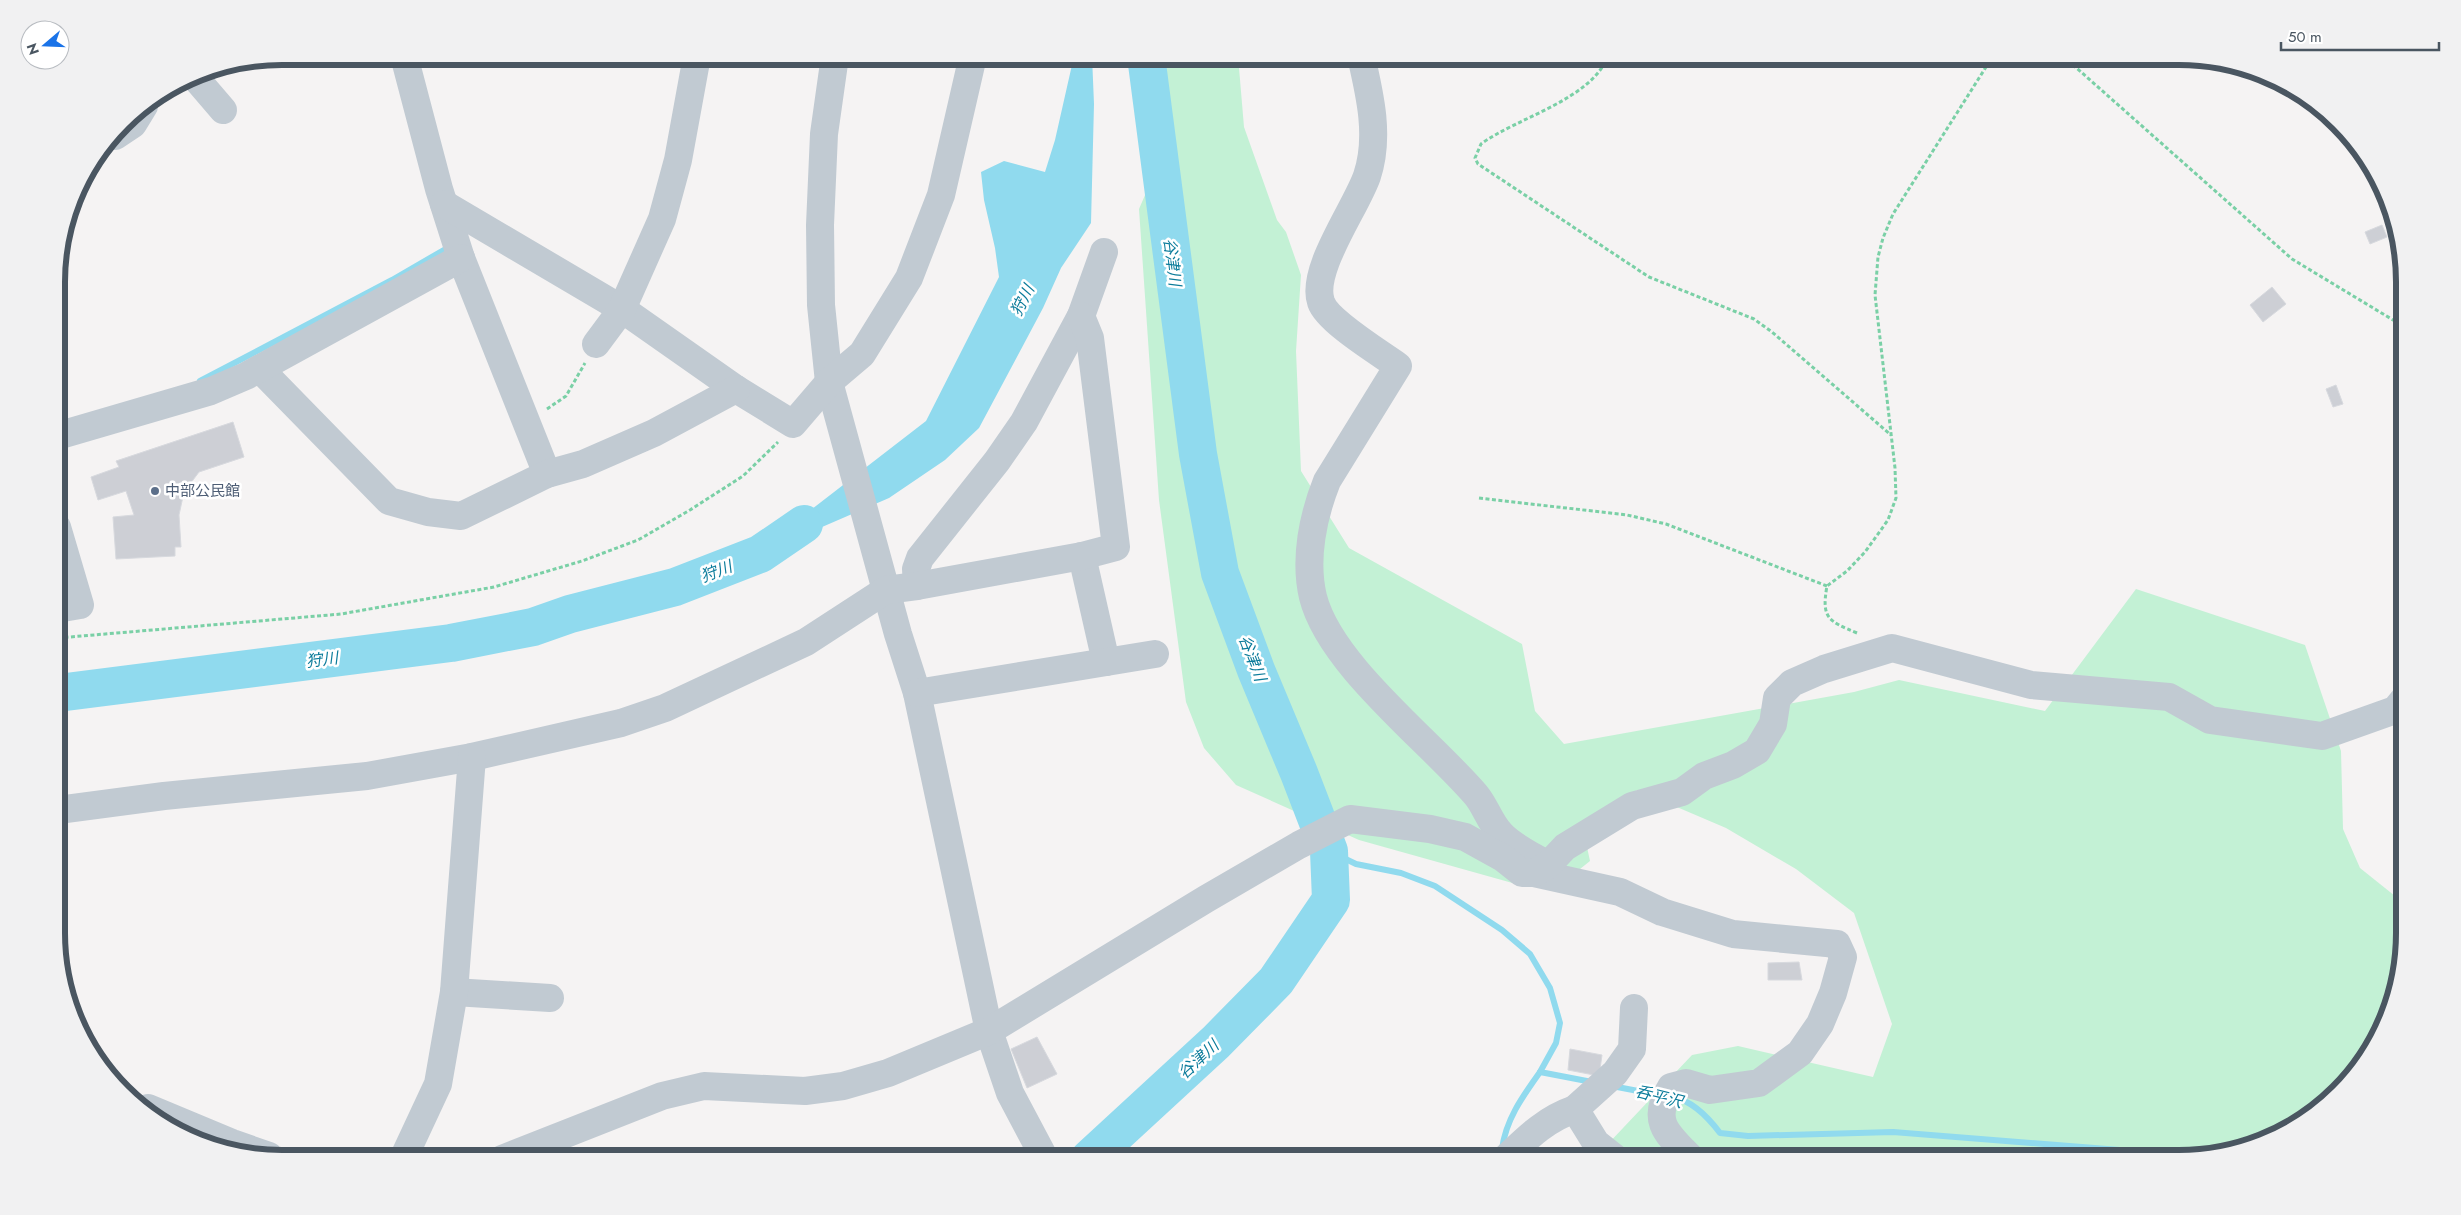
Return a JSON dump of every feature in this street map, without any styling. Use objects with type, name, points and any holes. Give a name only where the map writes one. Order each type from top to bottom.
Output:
[{"type":"street","points":[[406,65],[460,258],[547,474]]},
{"type":"street","points":[[596,344],[622,309],[662,219],[678,160],[695,65]]},
{"type":"street","points":[[834,65],[824,134],[820,225],[821,306],[832,393],[886,590],[917,693],[989,1032],[1010,1093],[1040,1150]]},
{"type":"street","points":[[444,204],[622,309],[736,389],[793,424],[832,393],[862,354],[909,278],[941,196],[971,65]]},
{"type":"street","points":[[1363,65],[1370,96],[1373,126],[1372,153],[1368,175],[1320,274],[1319,292],[1327,314],[1398,366],[1327,481],[1320,498],[1310,549],[1310,568],[1314,598],[1331,636],[1365,680],[1477,796],[1500,834],[1522,850],[1541,869]]},
{"type":"street","points":[[199,82],[223,110]]},
{"type":"street","points":[[917,586],[916,569],[920,558],[998,461],[1024,422],[1081,316],[1104,252]]},
{"type":"street","points":[[65,434],[211,391],[260,369],[460,258]]},
{"type":"street","points":[[65,809],[164,796],[367,776],[472,757],[621,723],[665,708],[806,642],[886,590],[1082,556],[1116,547],[1090,338],[1081,316]]},
{"type":"street","points":[[260,369],[389,501],[428,512],[462,516],[547,474],[583,464],[654,433],[736,389]]},
{"type":"street","points":[[65,554],[80,605],[65,608]]},
{"type":"street","points":[[1082,556],[1106,662]]},
{"type":"street","points":[[1541,869],[1565,846],[1632,806],[1682,792],[1704,776],[1733,765],[1757,751],[1773,724],[1778,698],[1792,683],[1824,669],[1892,648],[2031,685],[2169,697],[2210,720],[2322,736],[2396,709]]},
{"type":"street","points":[[917,693],[1156,654]]},
{"type":"street","points":[[407,1150],[438,1084],[454,992],[472,757]]},
{"type":"street","points":[[525,1150],[662,1096],[704,1086],[805,1091],[843,1086],[888,1073],[989,1032],[1206,899],[1299,845],[1350,819],[1430,829],[1465,837],[1503,858],[1522,873],[1541,869],[1620,892],[1662,912],[1733,934],[1837,944],[1844,957],[1833,993],[1820,1024],[1800,1053],[1759,1082],[1710,1090],[1686,1083],[1671,1087],[1662,1103],[1661,1119],[1669,1136],[1683,1150]]},
{"type":"street","points":[[454,992],[550,998]]},
{"type":"street","points":[[1514,1150],[1534,1130],[1559,1115],[1575,1109],[1615,1073],[1632,1048],[1634,1008]]},
{"type":"street","points":[[1575,1109],[1596,1143],[1605,1150]]},
{"type":"street","points":[[166,1116],[227,1143]]},
{"type":"path","points":[[1605,65],[1583,89],[1481,144],[1475,158],[1478,164],[1649,277],[1754,319],[1772,332],[1892,436]]},
{"type":"path","points":[[1858,633],[1833,623],[1826,614],[1824,604],[1827,586],[1847,571],[1864,552],[1888,520],[1896,498],[1892,436],[1875,295],[1878,257],[1893,214],[1987,65]]},
{"type":"path","points":[[2073,65],[2292,259],[2396,322]]},
{"type":"path","points":[[526,424],[566,396],[596,344]]},
{"type":"path","points":[[65,637],[341,614],[494,587],[582,561],[638,540],[743,476],[770,451],[793,424]]},
{"type":"path","points":[[1479,498],[1627,515],[1666,524],[1827,586]]},
{"type":"green space","points":[[1164,65],[1239,65],[1244,127],[1277,220],[1286,232],[1301,275],[1296,351],[1301,471],[1349,548],[1522,644],[1535,711],[1564,744],[1854,692],[1899,680],[2045,711],[2136,589],[2305,645],[2341,751],[2343,829],[2360,868],[2396,897],[2396,947],[2389,989],[2374,1029],[2351,1065],[2322,1096],[2300,1113],[2275,1128],[2235,1143],[2193,1150],[1605,1150],[1606,1146],[1692,1055],[1738,1046],[1873,1077],[1892,1024],[1854,913],[1796,869],[1726,828],[1637,790],[1582,824],[1590,861],[1575,873],[1516,884],[1359,840],[1236,785],[1204,748],[1186,702],[1159,500],[1139,209],[1155,172]]},
{"type":"water","points":[[1072,65],[1092,65],[1094,104],[1091,223],[1061,268],[1043,308],[979,428],[945,460],[889,498],[746,560],[926,421],[999,277],[995,248],[984,200],[981,172],[1004,161],[1045,172],[1055,140]]},
{"type":"building","points":[[2382,225],[2387,237],[2370,244],[2365,232]]},
{"type":"building","points":[[2272,287],[2286,304],[2263,322],[2250,305]]},
{"type":"building","points":[[2336,385],[2343,404],[2333,407],[2326,389]]},
{"type":"building","name":"中部公民館","points":[[233,422],[244,457],[199,472],[184,492],[179,515],[181,547],[175,547],[175,556],[116,559],[113,517],[134,515],[126,491],[98,500],[91,477],[119,467],[116,461]]},
{"type":"building","points":[[1799,962],[1802,980],[1768,980],[1768,963]]},
{"type":"building","points":[[1037,1037],[1057,1074],[1027,1088],[1011,1049]]},
{"type":"building","points":[[1570,1049],[1602,1055],[1599,1076],[1568,1070]]},
{"type":"waterway","name":"谷津川","points":[[1099,1150],[1216,1042],[1276,981],[1331,900],[1329,851],[1256,670],[1220,573],[1198,454],[1147,65]]},
{"type":"waterway","points":[[200,381],[392,280],[449,247]]},
{"type":"waterway","name":"狩川","points":[[65,692],[451,643],[533,627],[570,614],[675,587],[760,554],[804,524]]},
{"type":"waterway","name":"呑平沢","points":[[1329,851],[1356,864],[1401,873],[1435,886],[1502,930],[1530,954],[1550,988],[1560,1023],[1556,1043],[1540,1072],[1592,1082]]},
{"type":"waterway","points":[[1502,1149],[1511,1118],[1540,1072]]},
{"type":"waterway","name":"呑平沢","points":[[1612,1086],[1659,1095]]},
{"type":"waterway","name":"呑平沢","points":[[1673,1097],[1687,1102],[1700,1110],[1720,1133],[1748,1136],[1893,1132],[2120,1150]]},
{"type":"place","name":"中部公民館","points":[[155,491]]}]
